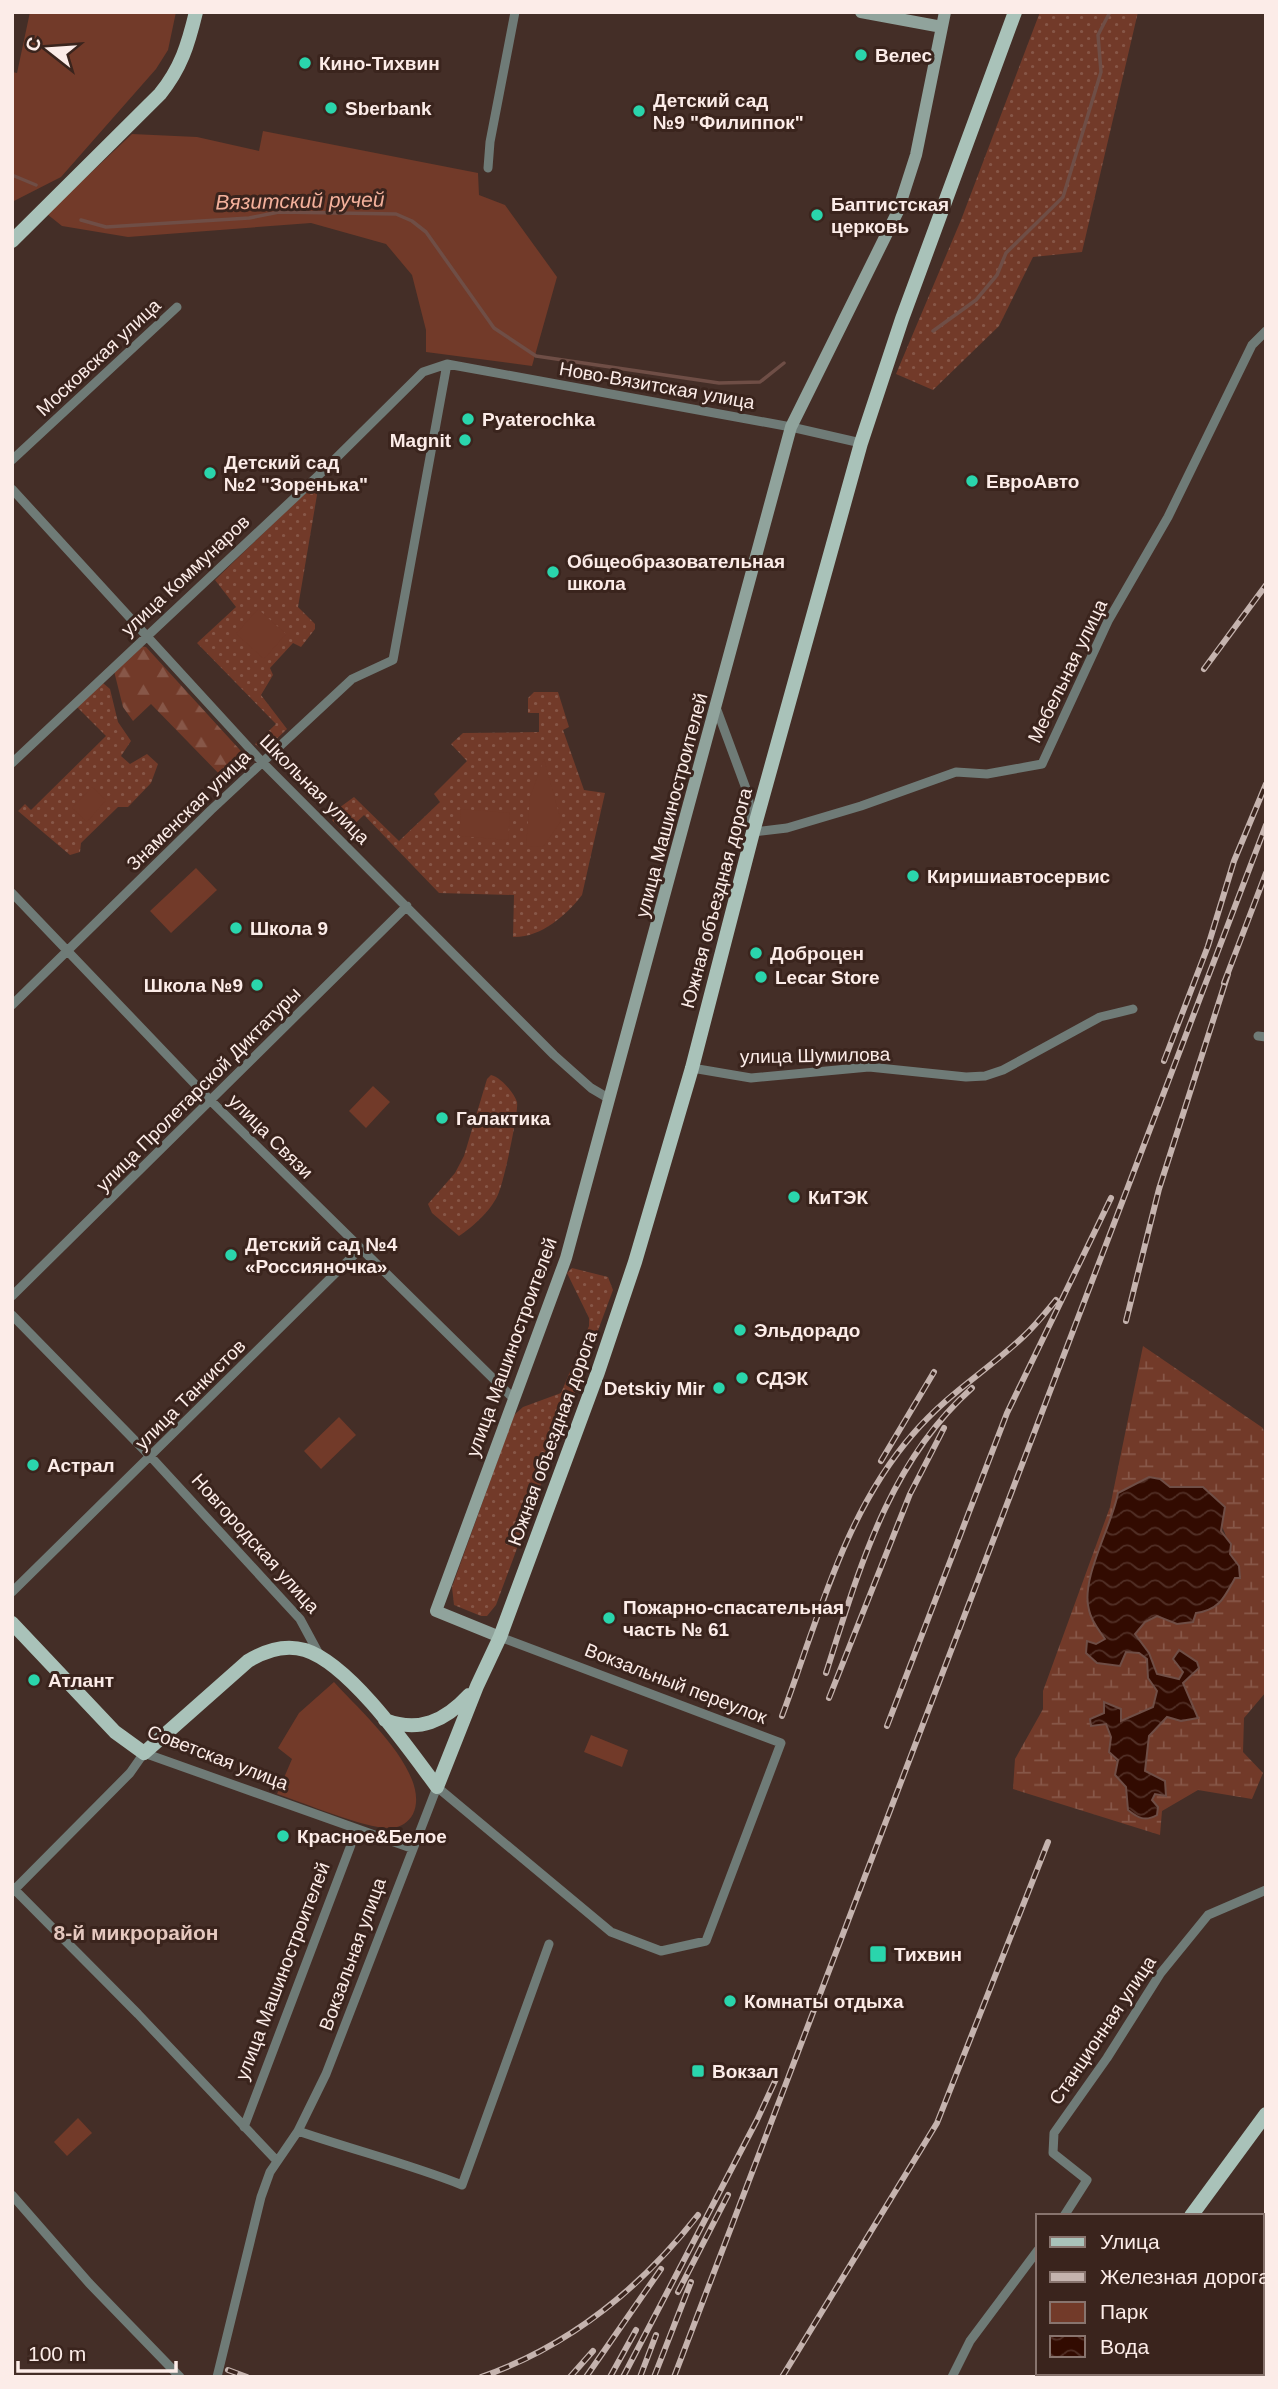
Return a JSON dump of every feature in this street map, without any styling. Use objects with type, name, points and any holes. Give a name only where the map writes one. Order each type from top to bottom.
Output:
[{"type":"main road","points":[[12,241],[160,94],[177,73],[187,51],[195,12]]},
{"type":"main road","name":"Южная объездная дорога","points":[[437,1787],[477,1686],[500,1637],[619,1313],[692,1068],[753,831],[861,443],[901,319],[1015,12]]},
{"type":"main road","name":"Советская улица","points":[[12,1623],[116,1732],[144,1752]]},
{"type":"main road","points":[[144,1752],[248,1661],[264,1652],[287,1648],[320,1656]]},
{"type":"main road","name":"Новгородская улица","points":[[320,1656],[357,1688],[437,1787]]},
{"type":"main road","points":[[384,1719],[406,1726],[430,1724],[455,1710],[477,1686]]},
{"type":"main road","points":[[1192,2214],[1266,2114]]},
{"type":"street","points":[[488,168],[490,142],[515,12]]},
{"type":"street","points":[[861,12],[942,27]]},
{"type":"street","name":"улица Машиностроителей","points":[[436,1611],[566,1258],[717,710],[791,427],[898,211],[916,155],[945,12]]},
{"type":"street","name":"Московская улица","points":[[12,460],[177,307]]},
{"type":"street","name":"Мебельная улица","points":[[753,831],[787,828],[956,772],[987,774],[1042,764],[1108,621],[1168,517],[1252,345],[1266,331]]},
{"type":"street","name":"Ново-Вязитская улица","points":[[447,363],[791,427],[861,443]]},
{"type":"street","name":"улица Коммунаров","points":[[12,763],[321,473],[423,372],[447,363]]},
{"type":"street","name":"Знаменская улица","points":[[12,1005],[352,680],[393,660],[447,363]]},
{"type":"street","name":"Школьная улица","points":[[12,489],[263,763],[554,1055],[591,1088],[608,1098]]},
{"type":"street","points":[[717,710],[748,794],[753,831]]},
{"type":"street","name":"улица Связи","points":[[12,893],[212,1102],[513,1398]]},
{"type":"street","name":"улица Пролетарской Диктатуры","points":[[12,1296],[212,1102],[407,906]]},
{"type":"street","name":"улица Шумилова","points":[[692,1068],[751,1078],[869,1067],[966,1077],[985,1076],[1003,1070],[1100,1017],[1133,1009]]},
{"type":"street","name":"улица Танкистов","points":[[12,1592],[360,1250]]},
{"type":"street","name":"Новгородская улица","points":[[12,1315],[151,1457],[300,1619],[320,1656]]},
{"type":"street","name":"Вокзальный переулок","points":[[436,1611],[781,1743],[706,1941],[662,1951]]},
{"type":"street","points":[[144,1752],[130,1773],[13,1890],[138,2014],[276,2161]]},
{"type":"street","name":"Советская улица","points":[[144,1752],[411,1847]]},
{"type":"street","name":"Новгородская улица","points":[[437,1787],[611,1932],[662,1951]]},
{"type":"street","name":"Вокзальная улица","points":[[217,2377],[257,2208],[276,2161],[299,2132],[326,2074],[411,1847],[437,1787]]},
{"type":"street","name":"улица Машиностроителей","points":[[244,2127],[357,1829]]},
{"type":"street","name":"Станционная улица","points":[[1064,2214],[1087,2180],[1053,2153],[1054,2133],[1107,2058],[1160,1974],[1208,1915],[1266,1890]]},
{"type":"street","points":[[299,2132],[387,2162],[419,2168],[462,2185],[549,1944]]},
{"type":"street","points":[[14,2200],[180,2377]]},
{"type":"street","points":[[952,2377],[970,2341],[1036,2253]]},
{"type":"green space","points":[[30,12],[176,12],[168,50],[156,69],[61,177],[12,202],[12,72],[17,73]]},
{"type":"green space","points":[[1040,12],[1138,12],[1082,252],[1033,257],[999,326],[933,390],[896,374],[961,220]]},
{"type":"green space","points":[[263,131],[478,173],[479,195],[505,205],[557,277],[532,366],[426,352],[426,330],[412,275],[386,244],[311,223],[128,237],[62,226],[47,214],[132,134],[197,137],[259,151]]},
{"type":"green space","points":[[311,487],[316,488],[317,495],[298,607],[315,624],[315,629],[301,647],[293,643],[270,668],[273,675],[261,695],[287,729],[264,751],[255,744],[276,724],[197,643],[236,607],[215,580]]},
{"type":"green space","points":[[258,609],[286,634],[264,659],[236,634]]},
{"type":"green space","points":[[140,646],[146,647],[250,761],[227,782],[151,704],[133,721],[123,707],[114,671]]},
{"type":"green space","points":[[103,683],[110,689],[118,722],[131,741],[121,756],[130,764],[147,754],[158,764],[151,783],[128,807],[118,807],[81,843],[80,852],[70,855],[18,811],[25,804],[31,810],[106,736],[77,707]]},
{"type":"green space","points":[[534,692],[558,692],[569,727],[563,730],[584,790],[605,793],[582,895],[552,924],[533,934],[513,937],[514,895],[439,893],[364,815],[345,833],[332,820],[332,813],[354,797],[399,841],[440,802],[434,794],[467,761],[451,744],[463,733],[539,732],[539,713],[528,713],[528,698]]},
{"type":"green space","points":[[544,759],[561,821],[543,847],[526,846],[530,797]]},
{"type":"green space","points":[[92,787],[106,800],[87,822],[72,808]]},
{"type":"green space","points":[[461,809],[510,813],[508,840],[459,836]]},
{"type":"green space","points":[[196,868],[217,890],[171,933],[150,911]]},
{"type":"green space","points":[[491,1075],[506,1086],[517,1102],[511,1146],[501,1185],[492,1205],[459,1236],[432,1213],[428,1204],[455,1173],[464,1156],[487,1079]]},
{"type":"green space","points":[[373,1086],[390,1102],[366,1128],[349,1111]]},
{"type":"green space","points":[[572,1268],[608,1277],[613,1290],[496,1605],[487,1616],[481,1616],[454,1605],[452,1587],[514,1415],[523,1407],[561,1393],[589,1326],[589,1318],[567,1273]]},
{"type":"green space","points":[[1143,1346],[1263,1428],[1266,1440],[1266,1692],[1244,1718],[1243,1752],[1263,1773],[1252,1799],[1198,1790],[1162,1811],[1160,1835],[1013,1789],[1015,1759],[1043,1709],[1043,1691],[1110,1507]],"holes":[[[1160,1479],[1170,1487],[1203,1487],[1224,1530],[1230,1554],[1239,1566],[1222,1601],[1177,1624],[1157,1616],[1145,1622],[1135,1634],[1149,1653],[1157,1674],[1179,1679],[1183,1672],[1181,1721],[1167,1717],[1149,1736],[1145,1771],[1165,1781],[1152,1800],[1158,1807],[1157,1815],[1128,1810],[1122,1771],[1109,1752],[1111,1737],[1106,1724],[1092,1726],[1104,1713],[1104,1702],[1120,1722],[1153,1707],[1157,1691],[1148,1678],[1147,1659],[1139,1653],[1086,1653],[1106,1639],[1096,1626],[1092,1567],[1113,1518],[1118,1493]]]},
{"type":"green space","points":[[339,1417],[356,1435],[321,1469],[304,1451]]},
{"type":"green space","points":[[334,1682],[390,1744],[412,1781],[416,1798],[413,1814],[401,1826],[391,1828],[366,1824],[277,1794],[292,1759],[278,1748],[299,1713]]},
{"type":"green space","points":[[591,1735],[628,1750],[622,1767],[584,1752]]},
{"type":"green space","points":[[78,2118],[92,2133],[67,2156],[54,2142]]},
{"type":"water","points":[[1149,1477],[1160,1479],[1170,1487],[1203,1487],[1225,1507],[1221,1531],[1231,1544],[1230,1554],[1239,1566],[1240,1578],[1235,1578],[1216,1606],[1196,1613],[1193,1622],[1177,1624],[1157,1616],[1145,1622],[1135,1634],[1149,1653],[1157,1674],[1179,1679],[1183,1672],[1173,1659],[1179,1650],[1197,1662],[1199,1668],[1183,1683],[1198,1718],[1181,1721],[1167,1717],[1149,1736],[1145,1771],[1165,1781],[1166,1796],[1155,1794],[1152,1800],[1158,1807],[1157,1815],[1145,1819],[1128,1810],[1126,1787],[1115,1775],[1118,1760],[1109,1752],[1111,1737],[1106,1724],[1091,1726],[1090,1719],[1104,1713],[1104,1702],[1121,1709],[1121,1721],[1153,1707],[1157,1691],[1148,1678],[1147,1659],[1139,1653],[1126,1652],[1120,1666],[1097,1663],[1086,1653],[1087,1641],[1096,1644],[1105,1639],[1092,1618],[1087,1597],[1093,1568],[1118,1493]]},
{"type":"waterway","name":"Вязитский ручей","points":[[933,331],[976,300],[997,275],[1006,253],[1063,197],[1101,72],[1098,35],[1110,12]]},
{"type":"waterway","name":"Вязитский ручей","points":[[12,175],[36,185]]},
{"type":"waterway","name":"Вязитский ручей","points":[[81,220],[106,227],[249,218],[279,212],[396,214],[412,221],[426,232],[494,328],[536,356],[719,383],[760,382],[784,363]]},
{"type":"railway","points":[[1204,669],[1266,585]]},
{"type":"railway","points":[[1164,1061],[1208,946],[1234,861],[1266,784]]},
{"type":"railway","points":[[674,2377],[1266,825]]},
{"type":"railway","points":[[1224,983],[1266,873]]},
{"type":"railway","points":[[1126,1321],[1159,1189],[1228,974]]},
{"type":"railway","points":[[887,1726],[1007,1413],[1111,1198]]},
{"type":"railway","points":[[782,1716],[835,1569],[868,1498],[889,1465],[926,1419],[1024,1336],[1056,1300]]},
{"type":"railway","points":[[881,1461],[934,1372]]},
{"type":"railway","points":[[826,1673],[865,1557],[898,1484],[918,1450],[943,1418],[972,1388]]},
{"type":"railway","points":[[829,1698],[910,1494],[944,1428]]},
{"type":"railway","points":[[782,2377],[937,2123],[1048,1842]]},
{"type":"railway","points":[[623,2377],[776,2079]]},
{"type":"railway","points":[[678,2292],[728,2195]]},
{"type":"railway","points":[[481,2377],[544,2349],[601,2312],[652,2267],[698,2215]]},
{"type":"railway","points":[[586,2377],[661,2269]]},
{"type":"railway","points":[[654,2377],[691,2282]]},
{"type":"railway","points":[[610,2377],[636,2330]]},
{"type":"railway","points":[[640,2377],[656,2335]]},
{"type":"railway","points":[[570,2377],[593,2351]]},
{"type":"railway","points":[[228,2370],[247,2377]]},
{"type":"place","name":"Велес","points":[[861,55]]},
{"type":"place","name":"Кино-Тихвин","points":[[305,63]]},
{"type":"place","name":"Sberbank","points":[[331,108]]},
{"type":"place","name":"Детский сад №9 \"Филиппок\"","points":[[639,111]]},
{"type":"place","name":"Баптистская церковь","points":[[817,215]]},
{"type":"place","name":"Pyaterochka","points":[[468,419]]},
{"type":"place","name":"Magnit","points":[[465,440]]},
{"type":"place","name":"Детский сад №2 \"Зоренька\"","points":[[210,473]]},
{"type":"place","name":"ЕвроАвто","points":[[972,481]]},
{"type":"place","name":"Общеобразовательная школа","points":[[553,572]]},
{"type":"place","name":"Киришиавтосервис","points":[[913,876]]},
{"type":"place","name":"Школа 9","points":[[236,928]]},
{"type":"place","name":"Доброцен","points":[[756,953]]},
{"type":"place","name":"Lecar Store","points":[[761,977]]},
{"type":"place","name":"Школа №9","points":[[257,985]]},
{"type":"place","name":"Галактика","points":[[442,1118]]},
{"type":"place","name":"КиТЭК","points":[[794,1197]]},
{"type":"place","name":"Детский сад №4 «Россияночка»","points":[[231,1255]]},
{"type":"place","name":"Эльдорадо","points":[[740,1330]]},
{"type":"place","name":"СДЭК","points":[[742,1378]]},
{"type":"place","name":"Detskiy Mir","points":[[719,1388]]},
{"type":"place","name":"Астрал","points":[[33,1465]]},
{"type":"place","name":"Пожарно-спасательная часть № 61","points":[[609,1618]]},
{"type":"place","name":"Атлант","points":[[34,1680]]},
{"type":"place","name":"Красное&Белое","points":[[283,1836]]},
{"type":"place","name":"Тихвин","points":[[878,1954]]},
{"type":"place","name":"Комнаты отдыха","points":[[730,2001]]},
{"type":"place","name":"Вокзал","points":[[698,2071]]},
{"type":"district","name":"8-й микрорайон","points":[[136,1933]]}]
